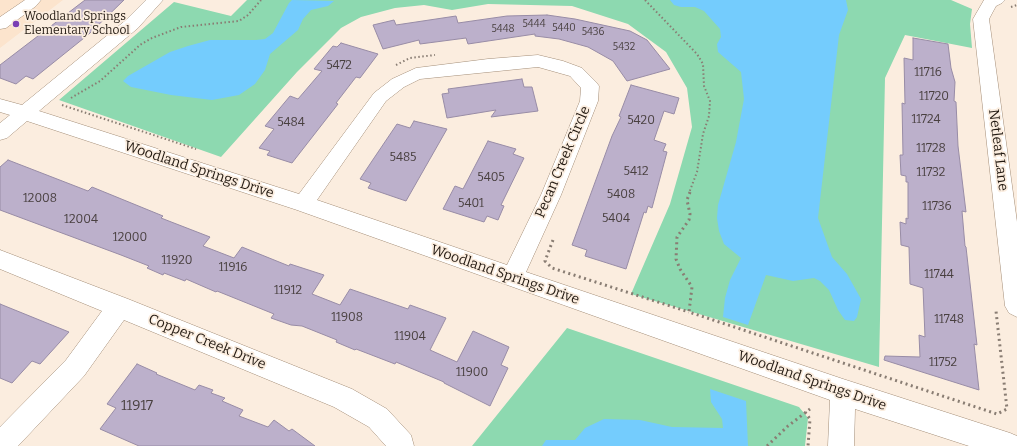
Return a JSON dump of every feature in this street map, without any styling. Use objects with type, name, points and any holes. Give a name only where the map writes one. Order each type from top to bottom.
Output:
[{"type":"street","points":[[0,24],[31,3],[33,0]]},
{"type":"street","points":[[0,133],[132,24],[155,0]]},
{"type":"street","name":"Netleaf Lane","points":[[997,0],[990,3],[981,19],[1015,271],[1017,306]]},
{"type":"street","name":"Pecan Creek Circle","points":[[303,204],[380,97],[398,83],[416,74],[488,64],[538,61],[557,65],[576,72],[590,86],[589,101],[552,195],[512,278]]},
{"type":"street","name":"Woodland Springs Drive","points":[[0,105],[303,204],[843,392],[1010,446]]},
{"type":"street","name":"Copper Creek Drive","points":[[0,259],[120,306],[343,398],[378,418],[402,444]]},
{"type":"street","points":[[0,446],[75,368],[120,306]]},
{"type":"street","points":[[841,446],[843,392]]},
{"type":"path","points":[[68,99],[100,81],[140,45],[152,38],[181,27],[239,21],[248,15],[260,0]]},
{"type":"path","points":[[645,0],[697,54],[704,64],[704,86],[710,101],[709,116],[703,134],[697,172],[687,200],[690,214],[689,220],[677,237],[676,259],[680,269],[692,287],[689,312]]},
{"type":"path","points":[[393,68],[410,58],[428,54],[442,57]]},
{"type":"path","points":[[62,101],[56,103],[199,150]]},
{"type":"path","points":[[553,239],[545,261],[552,268],[997,414],[1007,409],[995,304]]},
{"type":"path","points":[[767,446],[788,426],[810,409]]},
{"type":"path","points":[[805,412],[810,419],[808,446]]},
{"type":"shaded area","name":"Woodland Springs Elementary School","points":[[0,0],[63,0],[0,48]]},
{"type":"green space","points":[[247,0],[951,0],[972,9],[970,24],[972,48],[905,35],[885,78],[879,367],[631,294],[670,204],[692,127],[687,88],[666,52],[628,24],[572,6],[488,4],[452,10],[424,5],[395,8],[361,17],[341,28],[297,72],[221,157],[59,100],[174,2],[231,16]]},
{"type":"green space","points":[[567,328],[799,407],[808,418],[805,446],[472,446]]},
{"type":"water","points":[[292,0],[334,1],[328,6],[311,10],[303,19],[298,30],[270,54],[265,70],[255,84],[239,95],[212,100],[171,95],[131,87],[123,81],[128,76],[170,52],[188,46],[210,40],[265,39],[273,33]]},
{"type":"water","points":[[670,0],[846,0],[848,10],[839,35],[818,218],[832,257],[847,274],[861,299],[857,317],[854,321],[845,320],[838,310],[829,290],[820,281],[814,278],[793,281],[766,275],[748,325],[723,317],[725,298],[730,280],[741,258],[724,244],[719,231],[717,218],[718,205],[736,142],[744,99],[741,72],[718,52],[717,44],[721,37],[720,29],[704,11],[695,7],[681,7],[674,5]]},
{"type":"water","points":[[710,389],[746,401],[748,446],[542,446],[546,440],[575,440],[585,428],[604,419],[640,420],[672,427],[723,428],[722,419],[711,402]]},
{"type":"building","points":[[85,0],[124,0],[89,34],[33,79],[26,76],[16,84],[0,78],[0,65]]},
{"type":"building","points":[[547,15],[575,19],[630,31],[647,40],[670,69],[627,81],[613,61],[588,47],[559,39],[535,36],[535,34],[468,44],[466,38],[420,44],[419,40],[383,49],[373,25],[394,20],[396,25],[456,16],[458,23],[507,16]]},
{"type":"building","points":[[913,38],[948,44],[951,68],[955,82],[954,101],[956,102],[958,146],[966,212],[962,211],[977,345],[974,344],[979,390],[884,360],[885,356],[920,357],[919,335],[925,337],[923,288],[910,284],[909,247],[901,245],[900,222],[906,224],[906,218],[908,219],[908,182],[906,182],[906,176],[901,175],[900,155],[903,155],[902,103],[905,104],[904,58],[913,60]]},
{"type":"building","points":[[341,43],[378,54],[360,78],[356,77],[336,103],[338,104],[292,163],[267,155],[270,151],[259,148],[274,129],[265,126],[290,96],[298,99],[322,71],[314,69],[333,46],[337,47]]},
{"type":"building","points":[[522,79],[524,87],[532,87],[538,111],[491,117],[496,110],[447,118],[442,94],[449,93],[448,89]]},
{"type":"building","points":[[631,85],[679,98],[674,114],[664,111],[654,140],[666,144],[663,151],[667,152],[652,208],[648,206],[646,213],[644,212],[626,269],[585,256],[587,250],[572,245],[612,136],[621,117],[619,116]]},
{"type":"building","points":[[414,121],[447,129],[406,201],[368,188],[371,183],[360,179],[397,124],[410,128]]},
{"type":"building","points":[[488,141],[516,149],[513,154],[524,158],[501,205],[504,206],[498,220],[487,216],[484,222],[443,209],[455,186],[463,189]]},
{"type":"building","points":[[8,160],[88,191],[92,187],[163,216],[161,218],[210,237],[203,246],[234,258],[242,247],[289,266],[290,264],[324,275],[312,294],[340,305],[350,289],[408,309],[410,305],[446,318],[430,350],[457,362],[473,331],[509,347],[501,365],[508,368],[490,406],[444,382],[396,362],[395,364],[356,349],[355,350],[336,342],[337,340],[302,326],[291,325],[271,318],[274,314],[217,291],[216,292],[186,279],[185,281],[164,273],[163,275],[147,268],[149,266],[0,210],[0,167]]},
{"type":"building","points":[[0,304],[69,332],[40,364],[32,361],[12,383],[0,378]]},
{"type":"building","points":[[137,364],[157,373],[156,374],[195,390],[199,385],[213,390],[211,393],[225,398],[222,401],[243,410],[239,416],[268,427],[274,420],[289,431],[292,429],[315,446],[139,446],[100,429],[116,408],[107,404]]},
{"type":"place","name":"Woodland Springs Elementary School","points":[[16,24]]}]
